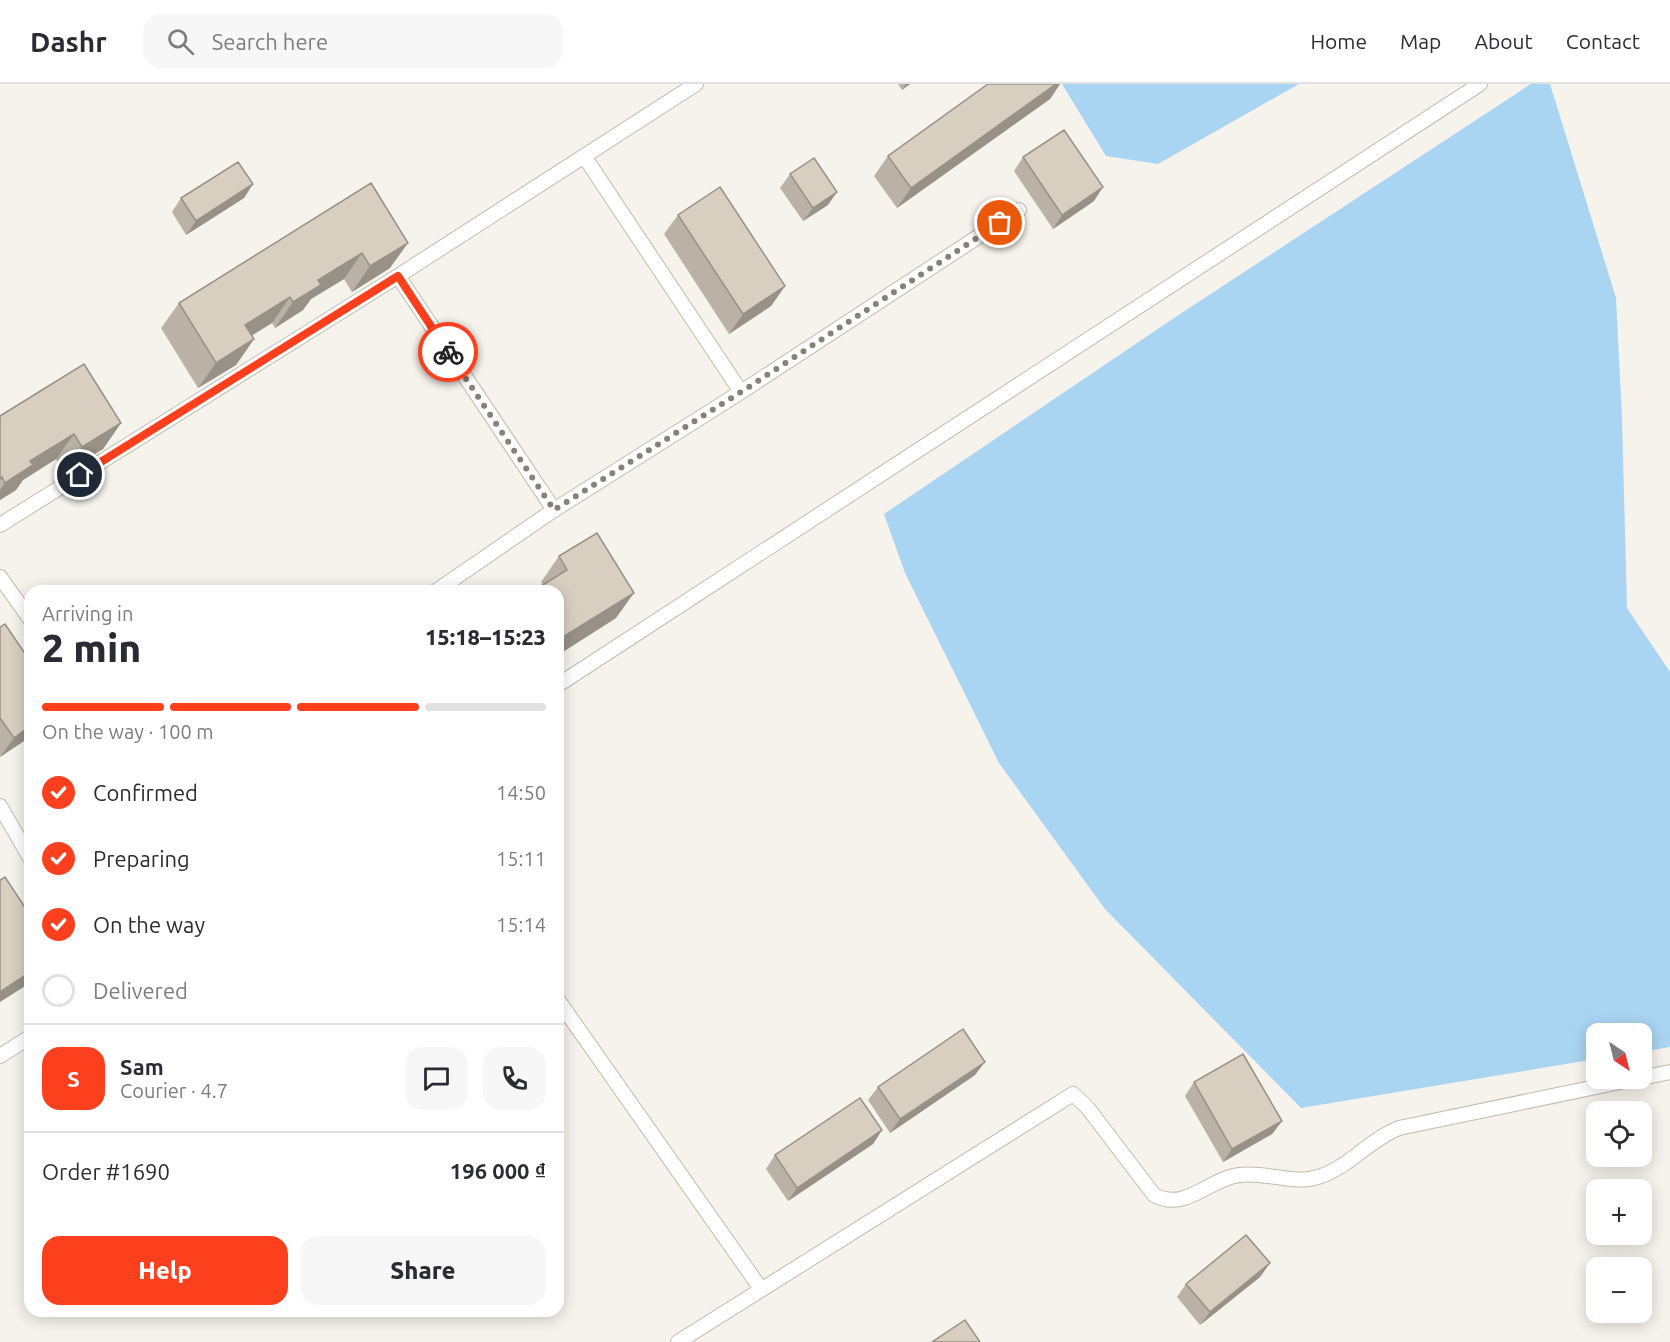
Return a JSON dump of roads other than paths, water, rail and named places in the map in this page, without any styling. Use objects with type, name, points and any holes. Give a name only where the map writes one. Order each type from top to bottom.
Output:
[{"type":"lane","points":[[0,525],[398,276],[696,84]]},
{"type":"lane","points":[[564,681],[1480,84]]},
{"type":"lane","points":[[584,156],[741,392]]},
{"type":"lane","points":[[445,585],[554,510],[741,392],[1019,210]]},
{"type":"lane","points":[[398,276],[554,510]]},
{"type":"lane","points":[[0,577],[24,611]]},
{"type":"lane","points":[[0,806],[24,847]]},
{"type":"lane","points":[[564,1009],[761,1289]]},
{"type":"lane","points":[[0,1056],[24,1041]]},
{"type":"lane","points":[[1652,1076],[1670,1072]]},
{"type":"lane","points":[[678,1342],[1073,1094],[1087,1107],[1154,1195],[1166,1202],[1179,1200],[1237,1175],[1300,1179],[1319,1177],[1340,1168],[1379,1136],[1399,1128],[1587,1089]]},
{"type":"water","points":[[1062,84],[1299,84],[1158,164],[1106,156]]},
{"type":"water","points":[[1531,84],[1550,84],[1616,298],[1627,608],[1670,672],[1670,1047],[1652,1050],[1652,1023],[1586,1023],[1586,1061],[1301,1108],[1105,909],[999,763],[905,573],[884,514],[1174,318]]}]
